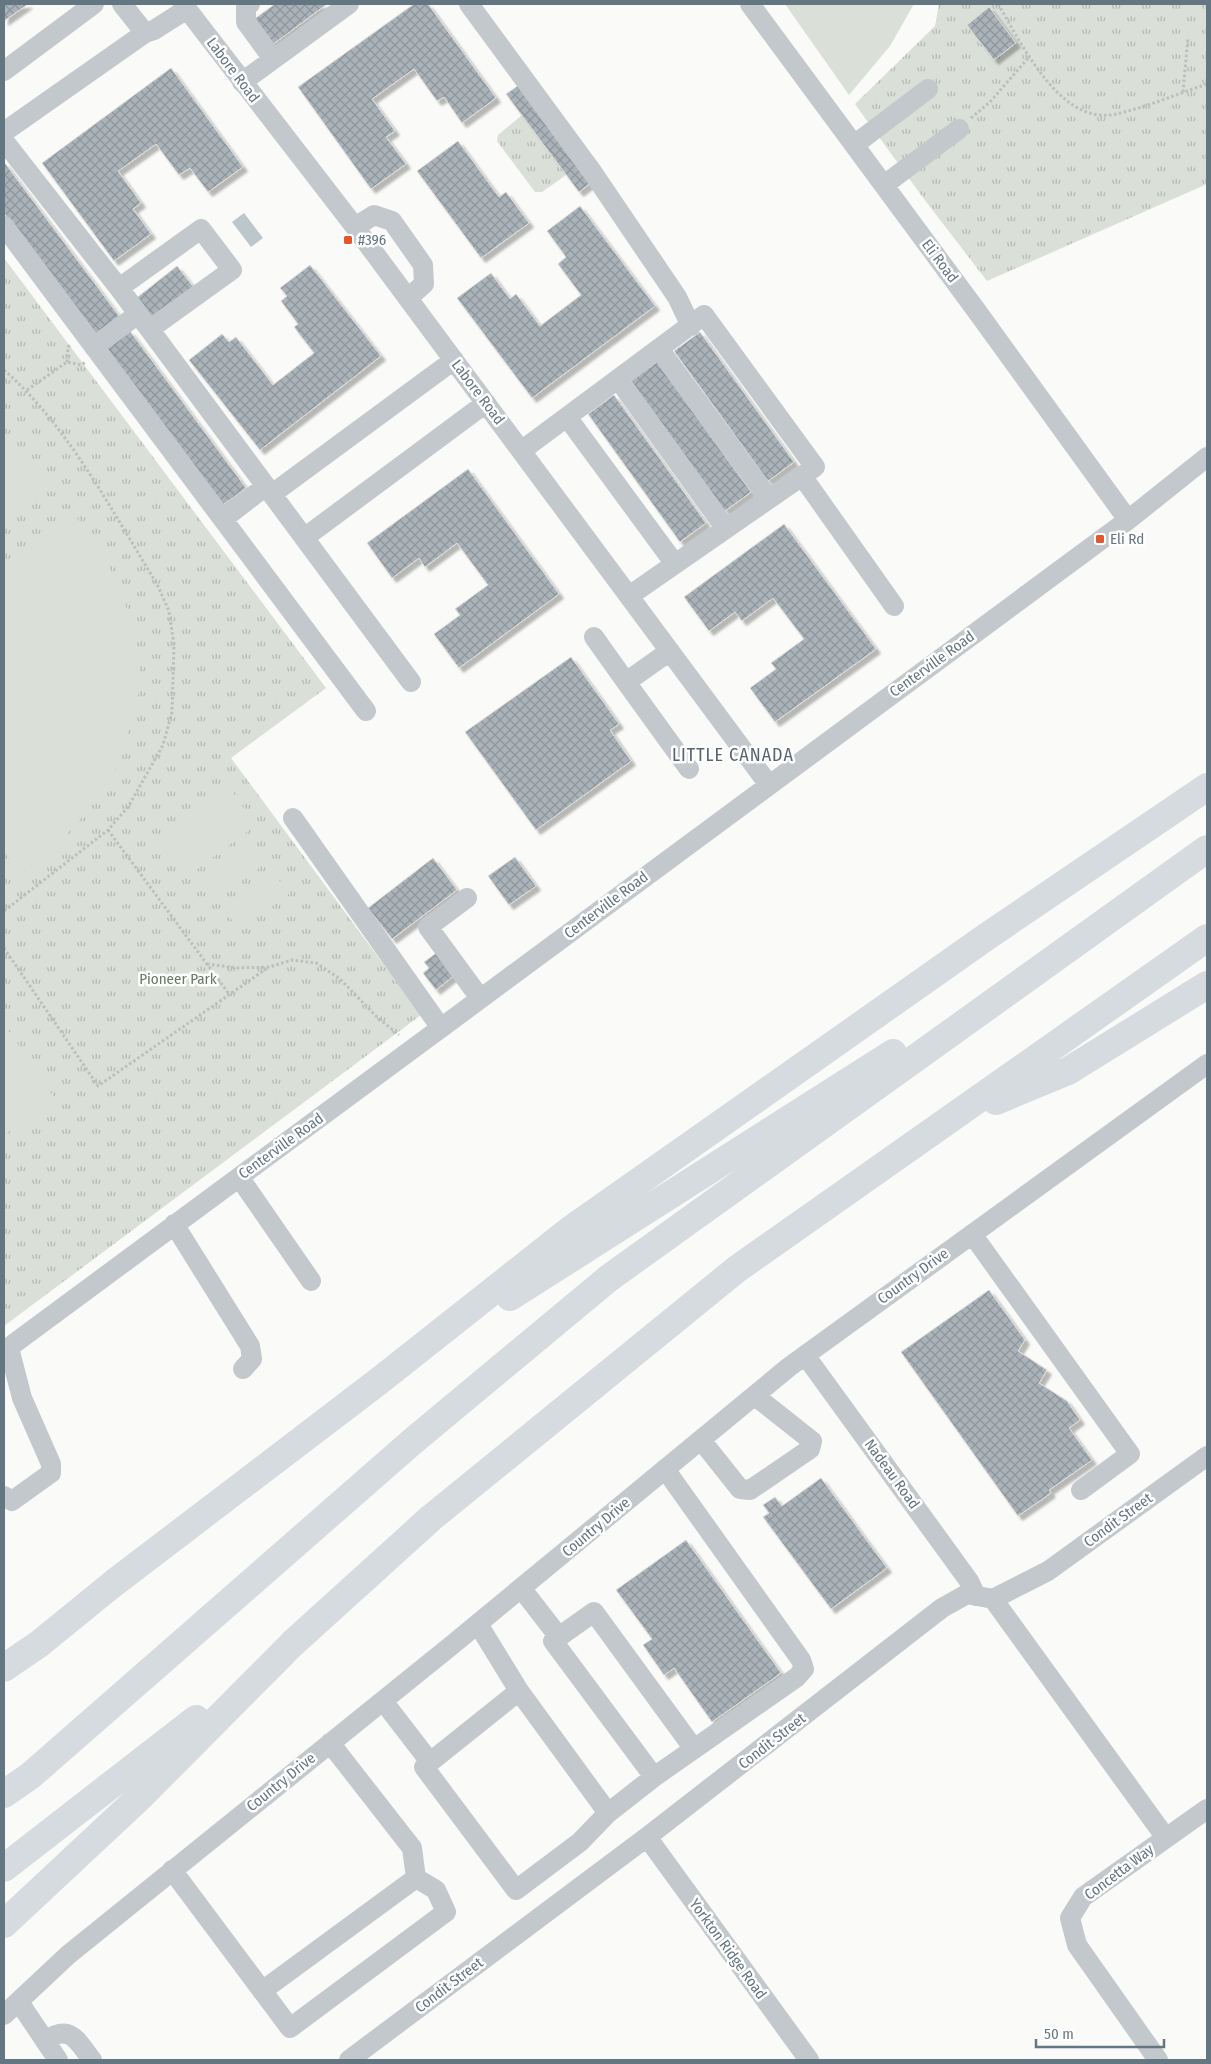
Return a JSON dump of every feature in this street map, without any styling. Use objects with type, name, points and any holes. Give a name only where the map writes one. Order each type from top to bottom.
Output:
[{"type":"highway","points":[[4,1668],[40,1644],[114,1583],[378,1381],[570,1230],[989,935],[1207,787]]},
{"type":"highway","points":[[4,1794],[38,1769],[413,1441],[609,1278],[1207,849]]},
{"type":"highway","points":[[378,1381],[1162,882]]},
{"type":"highway","points":[[4,1924],[141,1796],[293,1643],[431,1518],[737,1269],[1207,938]]},
{"type":"highway","points":[[951,1119],[1068,1071],[1207,985]]},
{"type":"highway","points":[[4,1646],[114,1583]]},
{"type":"highway","points":[[4,1868],[293,1643]]},
{"type":"street","points":[[4,71],[94,4]]},
{"type":"street","points":[[122,4],[144,33]]},
{"type":"street","points":[[250,4],[246,7],[246,22],[273,59]]},
{"type":"street","points":[[242,82],[349,4]]},
{"type":"street","points":[[469,4],[593,173],[677,297],[691,326]]},
{"type":"street","name":"Eli Road","points":[[750,4],[1128,520]]},
{"type":"street","points":[[4,132],[144,33],[154,30],[185,6]]},
{"type":"street","name":"Labore Road","points":[[185,6],[355,227],[769,784]]},
{"type":"street","points":[[854,145],[928,89]]},
{"type":"street","points":[[884,185],[959,129]]},
{"type":"street","points":[[4,141],[119,288],[411,682]]},
{"type":"street","points":[[355,227],[374,215],[392,221],[423,264],[424,284],[408,298]]},
{"type":"street","points":[[4,226],[366,711]]},
{"type":"street","points":[[94,347],[144,322],[232,270],[201,229],[119,288]]},
{"type":"street","points":[[522,451],[704,316],[816,467],[629,596]]},
{"type":"street","points":[[659,349],[769,499]]},
{"type":"street","points":[[223,519],[269,490],[454,360]]},
{"type":"street","points":[[618,379],[726,529]]},
{"type":"street","points":[[304,538],[486,403]]},
{"type":"street","points":[[567,417],[675,564]]},
{"type":"street","name":"Centerville Road","points":[[6,1349],[1128,520],[1207,458]]},
{"type":"street","points":[[802,476],[894,606]]},
{"type":"street","points":[[594,637],[689,769]]},
{"type":"street","points":[[626,682],[670,651]]},
{"type":"street","points":[[293,818],[441,1028]]},
{"type":"street","points":[[467,898],[428,928],[480,998]]},
{"type":"street","name":"Country Drive","points":[[4,2015],[68,1955],[478,1624],[804,1356],[1207,1064]]},
{"type":"street","points":[[239,1177],[311,1281]]},
{"type":"street","points":[[174,1224],[250,1346],[252,1359],[243,1369]]},
{"type":"street","points":[[972,1234],[1130,1454],[1081,1490]]},
{"type":"street","points":[[4,1496],[12,1501],[51,1473],[51,1464],[22,1398],[6,1349]]},
{"type":"street","name":"Nadeau Road","points":[[804,1356],[825,1381],[969,1581],[985,1597],[1166,1838]]},
{"type":"street","points":[[701,1440],[740,1489],[750,1490],[810,1449],[812,1442],[755,1396]]},
{"type":"street","name":"Condit Street","points":[[349,2060],[647,1837],[942,1608],[967,1594],[985,1597],[1048,1571],[1207,1456]]},
{"type":"street","points":[[520,1691],[424,1767],[516,1890],[580,1842],[608,1812],[797,1677],[804,1669],[801,1660],[665,1470]]},
{"type":"street","points":[[521,1588],[559,1637]]},
{"type":"street","points":[[654,1778],[553,1641],[594,1612],[694,1749]]},
{"type":"street","points":[[478,1624],[520,1691],[608,1812]]},
{"type":"street","points":[[383,1701],[430,1762]]},
{"type":"street","points":[[330,1743],[412,1848],[416,1878]]},
{"type":"street","name":"Concetta Way","points":[[1158,2060],[1077,1945],[1070,1918],[1083,1897],[1207,1809]]},
{"type":"street","name":"Yorkton Ridge Road","points":[[647,1837],[809,2060]]},
{"type":"street","points":[[172,1870],[290,2028],[446,1912],[436,1890],[416,1878]]},
{"type":"street","points":[[262,1991],[416,1878]]},
{"type":"street","points":[[19,2002],[58,2060]]},
{"type":"street","points":[[46,2041],[56,2034],[67,2032],[75,2038],[92,2060]]},
{"type":"path","points":[[998,4],[1035,67],[1069,103],[1094,114],[1115,115],[1207,84]]},
{"type":"path","points":[[1183,92],[1188,37]]},
{"type":"path","points":[[959,129],[990,102],[1029,57]]},
{"type":"path","points":[[26,390],[67,362]]},
{"type":"path","points":[[4,370],[26,390],[58,427],[157,584],[169,611],[174,646],[172,712],[164,745],[128,807],[108,830],[4,911]]},
{"type":"path","points":[[108,830],[229,994]]},
{"type":"path","points":[[4,948],[98,1086],[270,967],[292,960],[316,963],[340,978],[378,1018],[399,1035]]},
{"type":"path","points":[[207,964],[237,968],[270,967]]},
{"type":"green space","points":[[785,4],[914,4],[890,46],[849,95]]},
{"type":"green space","points":[[939,4],[1207,4],[1207,184],[987,281],[855,104],[935,26]]},
{"type":"green space","points":[[522,115],[566,175],[542,192],[535,192],[497,141],[498,135]]},
{"type":"green space","name":"Pioneer Park","points":[[4,258],[326,688],[231,758],[421,1015],[4,1326]]},
{"type":"green space","points":[[4,432],[51,482],[4,516]]},
{"type":"green space","points":[[77,518],[99,548],[117,582],[132,623],[140,662],[138,697],[126,741],[111,780],[84,815],[50,853],[20,874],[4,852],[4,572]]},
{"type":"green space","points":[[229,787],[256,825],[184,879],[157,842]]},
{"type":"green space","points":[[250,841],[266,863],[217,899],[201,877]]},
{"type":"green space","points":[[273,872],[289,894],[239,930],[223,908]]},
{"type":"green space","points":[[4,1024],[56,1100],[4,1135]]},
{"type":"shaded area","points":[[244,213],[263,238],[251,247],[232,222]]},
{"type":"building","points":[[4,4],[28,4],[4,21]]},
{"type":"building","points":[[275,4],[327,4],[272,45],[253,20]]},
{"type":"building","points":[[414,4],[428,4],[496,98],[462,123],[444,97],[437,101],[414,69],[372,99],[395,131],[386,137],[406,164],[371,189],[298,87]]},
{"type":"building","points":[[989,7],[1016,43],[994,60],[967,25]]},
{"type":"building","points":[[171,68],[243,167],[208,192],[190,168],[179,175],[156,144],[118,171],[141,203],[133,209],[151,234],[114,261],[42,163]]},
{"type":"building","points":[[519,85],[592,182],[579,192],[506,94]]},
{"type":"building","points":[[458,141],[499,197],[506,192],[529,223],[481,258],[417,171]]},
{"type":"building","points":[[4,162],[119,316],[94,335],[4,213]]},
{"type":"building","points":[[580,206],[655,306],[532,398],[457,298],[491,273],[510,299],[516,294],[540,326],[581,295],[558,264],[566,257],[547,231]]},
{"type":"building","points":[[310,265],[381,356],[260,450],[189,360],[222,334],[229,342],[236,337],[273,385],[314,353],[294,327],[298,324],[281,301],[287,296],[280,288]]},
{"type":"building","points":[[177,266],[195,289],[152,322],[134,300]]},
{"type":"building","points":[[130,331],[246,488],[220,507],[104,350]]},
{"type":"building","points":[[700,332],[794,462],[768,481],[674,351]]},
{"type":"building","points":[[657,362],[751,492],[725,511],[631,381]]},
{"type":"building","points":[[614,395],[706,523],[680,542],[588,414]]},
{"type":"building","points":[[468,469],[559,594],[459,668],[434,634],[460,615],[455,609],[488,585],[457,543],[425,567],[419,558],[392,578],[367,543]]},
{"type":"building","points":[[784,524],[876,649],[775,722],[750,688],[776,669],[771,663],[804,639],[773,598],[742,621],[735,612],[709,631],[684,597]]},
{"type":"building","points":[[571,657],[619,724],[610,730],[631,761],[536,830],[465,732]]},
{"type":"building","points":[[515,857],[536,886],[509,905],[488,876]]},
{"type":"building","points":[[433,858],[457,890],[392,939],[368,908]]},
{"type":"building","points":[[439,951],[456,974],[436,990],[423,973],[429,968],[424,962]]},
{"type":"building","points":[[989,1290],[1025,1340],[1018,1351],[1047,1370],[1039,1383],[1067,1401],[1080,1420],[1069,1428],[1092,1460],[1049,1490],[1051,1493],[1018,1516],[901,1352]]},
{"type":"building","points":[[821,1478],[887,1568],[831,1609],[763,1517],[769,1513],[763,1505],[775,1497],[782,1506]]},
{"type":"building","points":[[686,1540],[781,1673],[712,1722],[674,1668],[664,1675],[643,1645],[652,1639],[616,1590]]},
{"type":"place","name":"#396","points":[[348,240]]},
{"type":"place","name":"Eli Rd","points":[[1100,539]]},
{"type":"district","name":"LITTLE CANADA","points":[[733,755]]}]
